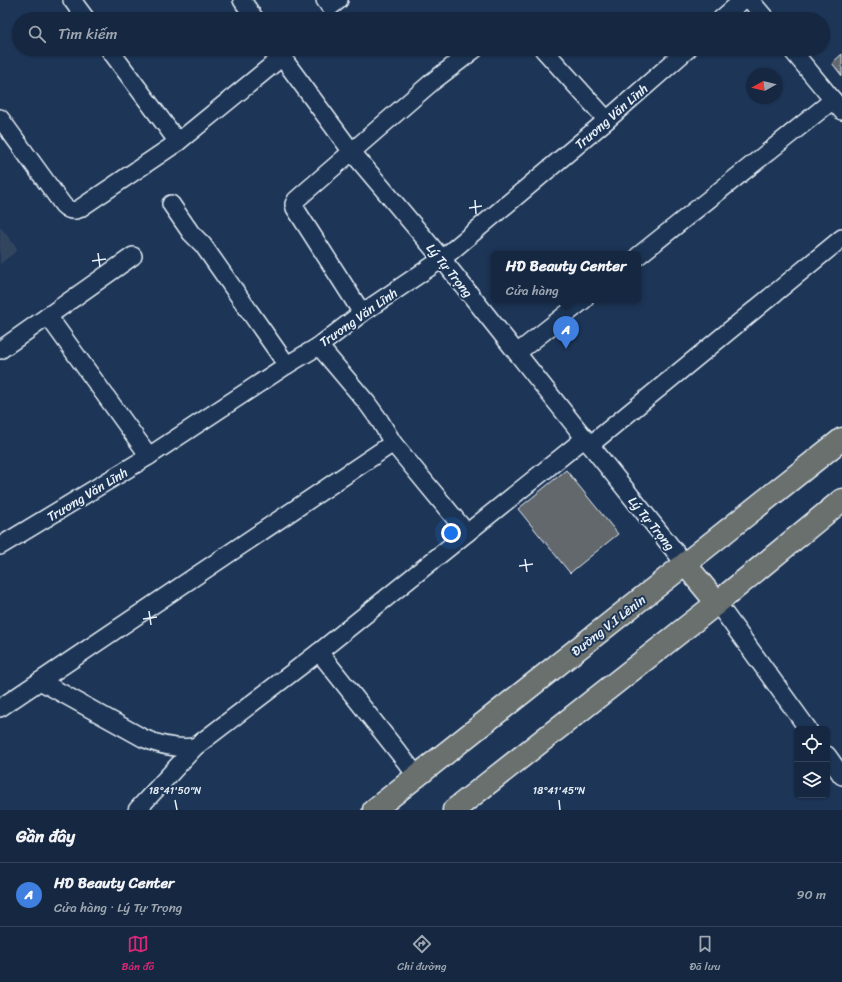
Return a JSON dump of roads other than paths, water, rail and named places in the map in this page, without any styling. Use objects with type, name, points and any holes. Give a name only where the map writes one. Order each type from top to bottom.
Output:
[{"type":"main road","name":"Đường V.I Lênin","points":[[374,810],[842,439]]},
{"type":"main road","points":[[454,810],[717,603],[842,500]]},
{"type":"main road","points":[[685,564],[717,603]]},
{"type":"street","points":[[72,0],[81,12]]},
{"type":"street","points":[[242,0],[250,12]]},
{"type":"street","points":[[325,0],[330,7],[339,0]]},
{"type":"street","points":[[730,12],[743,0]]},
{"type":"street","points":[[750,0],[760,12]]},
{"type":"street","points":[[114,56],[178,142]]},
{"type":"street","points":[[0,118],[63,205],[67,209],[75,210],[79,209],[178,142],[276,56]]},
{"type":"street","name":"Lý Tự Trọng","points":[[281,56],[352,152],[442,259],[685,564]]},
{"type":"street","points":[[362,313],[295,208],[294,204],[296,200],[400,109],[466,56]]},
{"type":"street","points":[[549,56],[607,120]]},
{"type":"street","name":"Trương Văn Lĩnh","points":[[0,546],[149,456],[287,365],[319,346],[362,313],[442,259],[607,120],[680,56]]},
{"type":"street","points":[[641,254],[838,106],[797,56]]},
{"type":"street","points":[[171,204],[191,233],[203,245],[287,365]]},
{"type":"street","points":[[137,810],[196,747],[319,652],[467,533],[587,442],[842,238]]},
{"type":"street","points":[[0,350],[133,256]]},
{"type":"street","points":[[517,353],[580,303]]},
{"type":"street","points":[[48,316],[149,456]]},
{"type":"street","points":[[319,346],[380,421],[393,443],[467,533]]},
{"type":"street","points":[[0,708],[393,443]]},
{"type":"street","points":[[717,603],[806,726]]},
{"type":"street","points":[[319,652],[417,776]]},
{"type":"street","points":[[40,681],[156,744],[171,747],[196,747]]},
{"type":"street","points":[[830,759],[842,776]]},
{"type":"place","name":"HD Beauty Center","points":[[566,349]]}]
